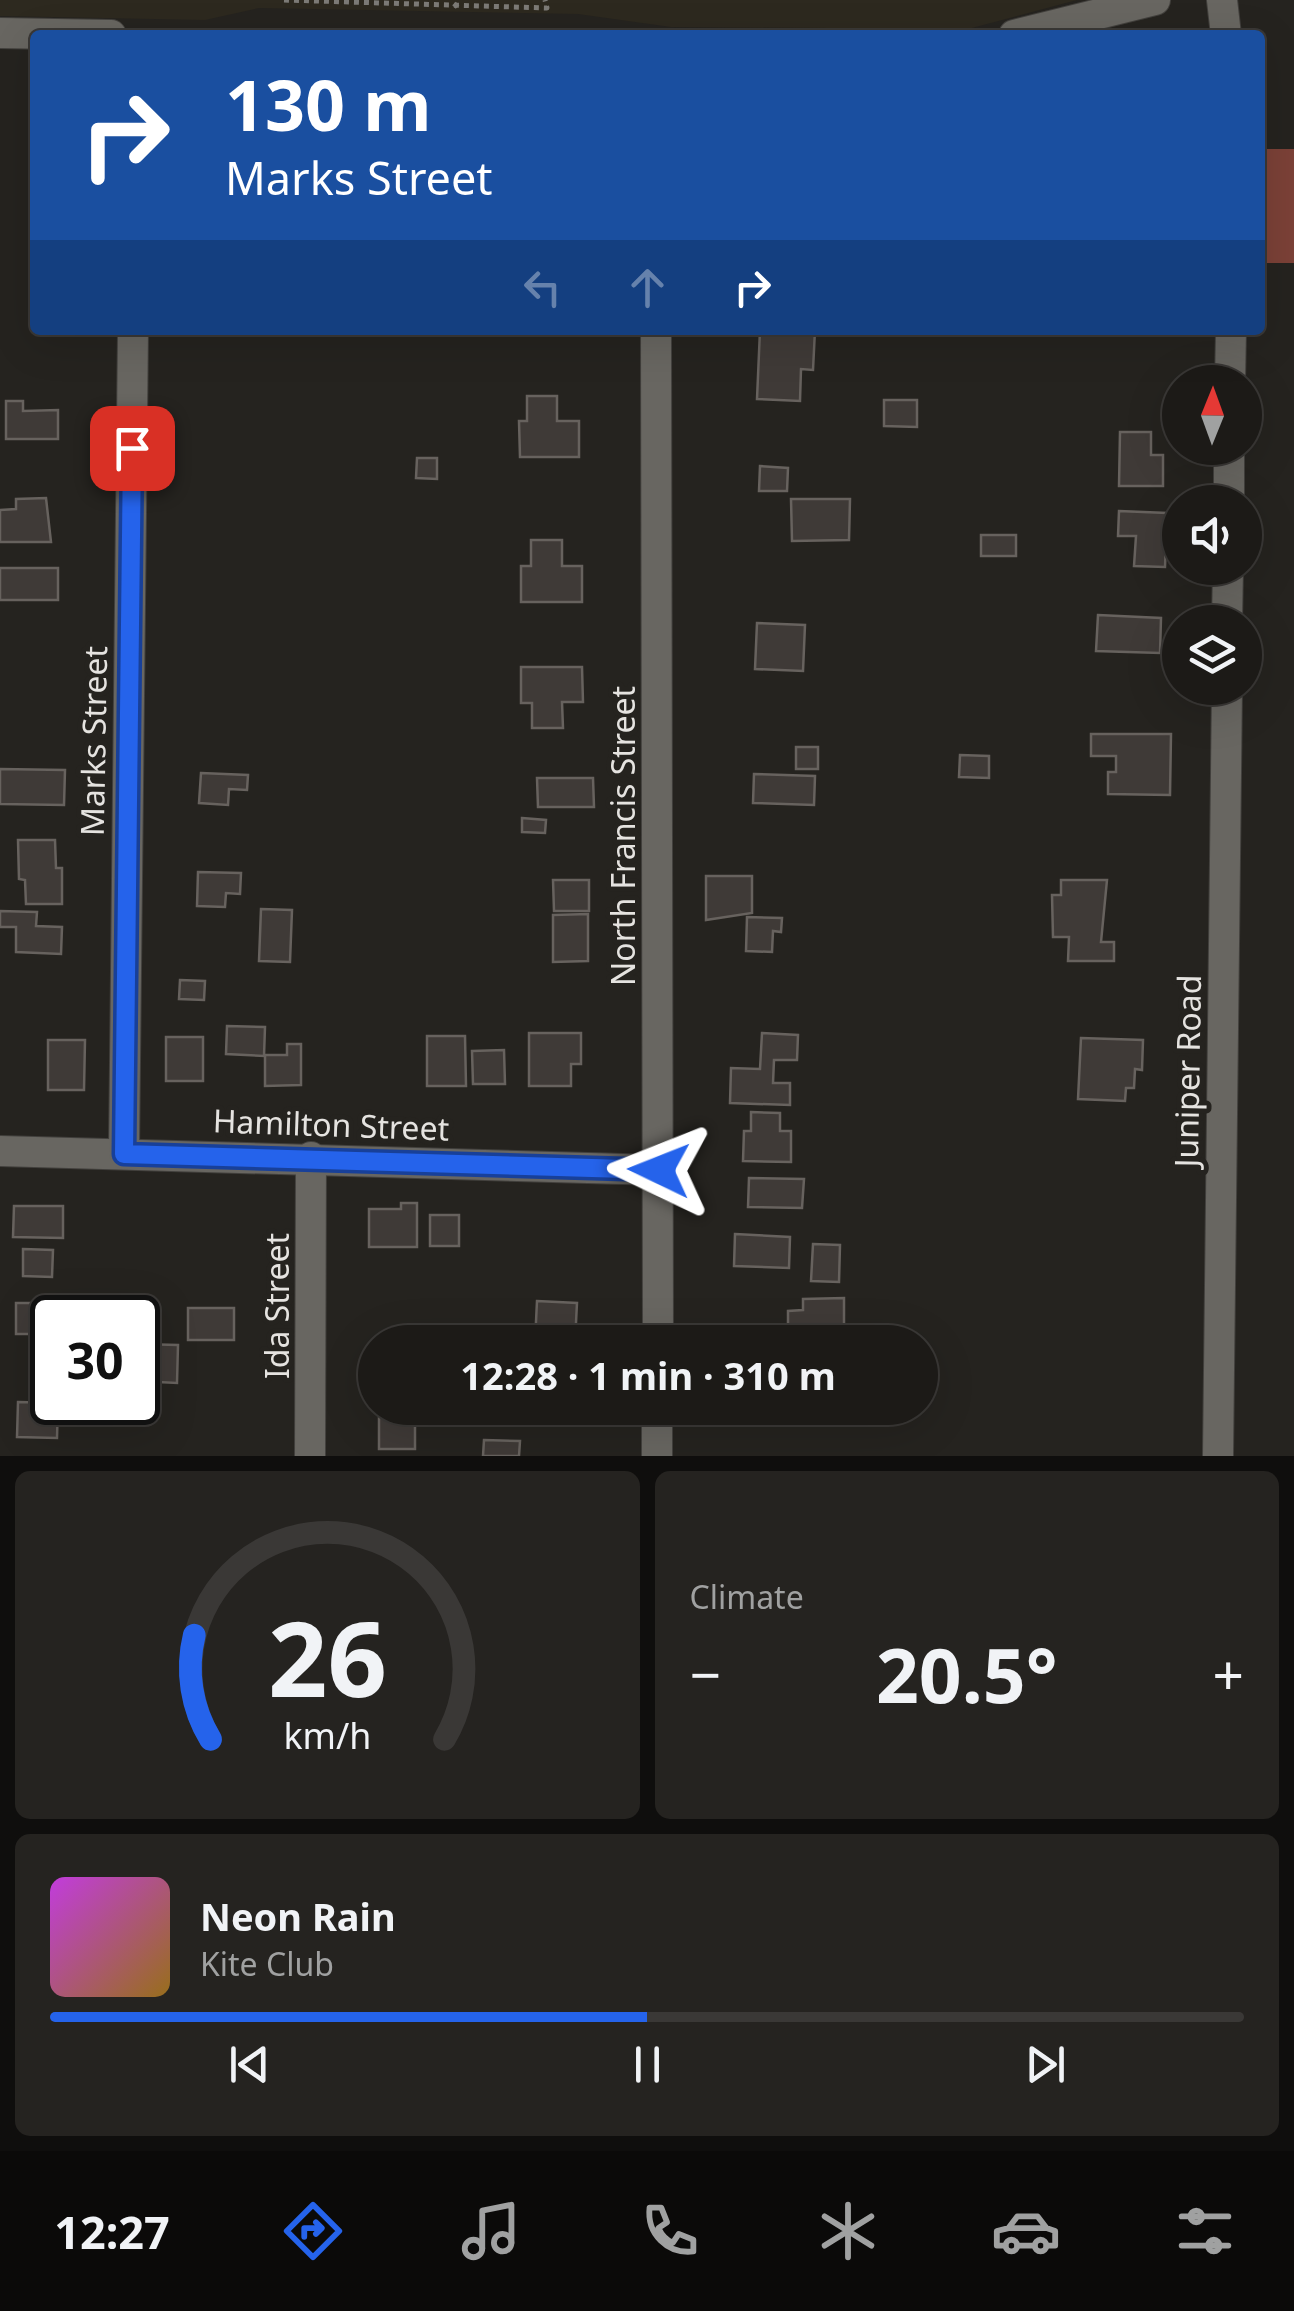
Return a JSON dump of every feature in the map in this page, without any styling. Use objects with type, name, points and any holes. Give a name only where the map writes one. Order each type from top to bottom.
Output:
[{"type":"street","points":[[1034,30],[1155,0]]},
{"type":"street","points":[[1222,0],[1225,30]]},
{"type":"street","points":[[0,33],[30,34]]},
{"type":"street","name":"Marks Street","points":[[124,1154],[133,335]]},
{"type":"street","name":"North Francis Street","points":[[656,335],[658,1325]]},
{"type":"street","points":[[1230,365],[1231,335]]},
{"type":"street","name":"Juniper Road","points":[[1218,1456],[1226,705]]},
{"type":"street","name":"Hamilton Street","points":[[0,1151],[659,1170]]},
{"type":"street","name":"Ida Street","points":[[310,1456],[311,1157]]},
{"type":"street","points":[[657,1425],[657,1456]]},
{"type":"path","points":[[284,0],[547,8],[545,0]]},
{"type":"path","points":[[454,8],[461,0]]},
{"type":"shaded area","points":[[0,0],[1077,0],[968,29],[671,27],[578,14],[259,8],[205,20],[0,16]]},
{"type":"shaded area","points":[[1265,149],[1294,149],[1294,263],[1265,263]]},
{"type":"building","points":[[760,335],[815,335],[813,370],[801,369],[800,401],[757,399]]},
{"type":"building","points":[[527,396],[557,396],[557,421],[579,421],[579,457],[520,457],[519,421],[527,421]]},
{"type":"building","points":[[884,400],[917,400],[917,427],[884,426]]},
{"type":"building","points":[[6,401],[23,401],[23,411],[58,410],[58,439],[6,439]]},
{"type":"building","points":[[1120,432],[1151,432],[1151,455],[1162,455],[1163,485],[1119,486]]},
{"type":"building","points":[[417,458],[437,458],[437,479],[416,478]]},
{"type":"building","points":[[760,466],[788,468],[787,491],[759,491]]},
{"type":"building","points":[[46,498],[51,542],[0,542],[0,510],[16,509],[16,499]]},
{"type":"building","points":[[791,499],[850,499],[849,540],[792,541]]},
{"type":"building","points":[[1119,511],[1162,513],[1162,567],[1134,566],[1136,536],[1118,536]]},
{"type":"building","points":[[981,535],[1016,535],[1016,556],[981,556]]},
{"type":"building","points":[[531,540],[562,540],[562,566],[582,566],[582,602],[521,602],[521,566],[531,566]]},
{"type":"building","points":[[0,568],[58,568],[58,600],[0,600]]},
{"type":"building","points":[[1098,615],[1161,618],[1160,653],[1096,651]]},
{"type":"building","points":[[757,623],[805,625],[803,671],[755,669]]},
{"type":"building","points":[[521,667],[582,667],[583,702],[562,702],[563,728],[532,728],[532,703],[521,703]]},
{"type":"building","points":[[1091,734],[1171,734],[1170,795],[1108,794],[1108,772],[1116,772],[1116,756],[1091,756]]},
{"type":"building","points":[[796,747],[818,747],[818,769],[796,769]]},
{"type":"building","points":[[960,755],[989,756],[989,778],[959,777]]},
{"type":"building","points":[[0,769],[65,770],[64,805],[0,804]]},
{"type":"building","points":[[201,773],[248,775],[247,790],[229,789],[228,805],[199,803]]},
{"type":"building","points":[[754,774],[815,776],[814,805],[753,803]]},
{"type":"building","points":[[537,778],[593,778],[594,807],[538,807]]},
{"type":"building","points":[[522,818],[546,820],[545,833],[522,832]]},
{"type":"building","points":[[18,840],[55,840],[56,868],[62,868],[62,904],[26,904],[25,880],[19,879]]},
{"type":"building","points":[[198,872],[241,873],[240,894],[226,893],[225,907],[197,906]]},
{"type":"building","points":[[706,876],[752,876],[752,913],[706,920]]},
{"type":"building","points":[[553,880],[589,880],[589,911],[554,911]]},
{"type":"building","points":[[1061,880],[1107,880],[1101,942],[1114,942],[1114,961],[1068,961],[1069,937],[1053,937],[1052,895],[1061,895]]},
{"type":"building","points":[[261,909],[292,910],[290,962],[259,961]]},
{"type":"building","points":[[0,911],[37,912],[36,926],[62,927],[61,954],[16,952],[16,927],[0,927]]},
{"type":"building","points":[[588,914],[588,961],[553,962],[553,915]]},
{"type":"building","points":[[747,917],[782,918],[781,932],[773,931],[772,952],[746,951]]},
{"type":"building","points":[[180,980],[205,981],[204,1000],[179,999]]},
{"type":"building","points":[[227,1026],[265,1027],[264,1056],[226,1054]]},
{"type":"building","points":[[529,1033],[581,1033],[581,1064],[571,1064],[571,1086],[529,1086]]},
{"type":"building","points":[[762,1033],[798,1035],[797,1060],[774,1060],[773,1083],[790,1083],[790,1105],[730,1103],[731,1068],[760,1069]]},
{"type":"building","points":[[427,1036],[465,1036],[466,1086],[427,1086]]},
{"type":"building","points":[[166,1037],[203,1037],[203,1081],[166,1081]]},
{"type":"building","points":[[1081,1038],[1143,1040],[1142,1070],[1135,1069],[1134,1088],[1126,1088],[1125,1101],[1078,1099]]},
{"type":"building","points":[[48,1040],[85,1040],[84,1090],[48,1090]]},
{"type":"building","points":[[287,1044],[301,1044],[301,1085],[265,1086],[265,1055],[287,1055]]},
{"type":"building","points":[[504,1050],[505,1084],[473,1084],[472,1051]]},
{"type":"building","points":[[751,1112],[780,1113],[780,1131],[791,1131],[791,1162],[743,1161],[744,1131],[751,1131]]},
{"type":"building","points":[[749,1178],[804,1179],[802,1208],[748,1207]]},
{"type":"building","points":[[401,1203],[417,1203],[417,1247],[369,1247],[369,1209],[401,1209]]},
{"type":"building","points":[[14,1206],[63,1206],[63,1238],[13,1237]]},
{"type":"building","points":[[430,1215],[459,1215],[459,1246],[430,1246]]},
{"type":"building","points":[[735,1234],[790,1237],[789,1268],[734,1266]]},
{"type":"building","points":[[813,1244],[840,1245],[839,1282],[811,1281]]},
{"type":"building","points":[[23,1249],[53,1250],[52,1277],[23,1276]]},
{"type":"building","points":[[844,1298],[844,1325],[788,1325],[788,1311],[803,1310],[803,1299]]},
{"type":"building","points":[[537,1301],[577,1303],[576,1325],[536,1325]]},
{"type":"building","points":[[16,1303],[30,1303],[30,1334],[16,1334]]},
{"type":"building","points":[[188,1308],[234,1308],[234,1340],[188,1340]]},
{"type":"building","points":[[160,1345],[178,1345],[177,1383],[160,1382]]},
{"type":"building","points":[[18,1402],[30,1402],[30,1425],[57,1425],[57,1438],[17,1437]]},
{"type":"building","points":[[379,1425],[415,1425],[415,1449],[379,1449]]},
{"type":"building","points":[[484,1440],[520,1441],[519,1456],[483,1456]]},
{"type":"route","points":[[132,448],[124,1154],[659,1170]]}]
